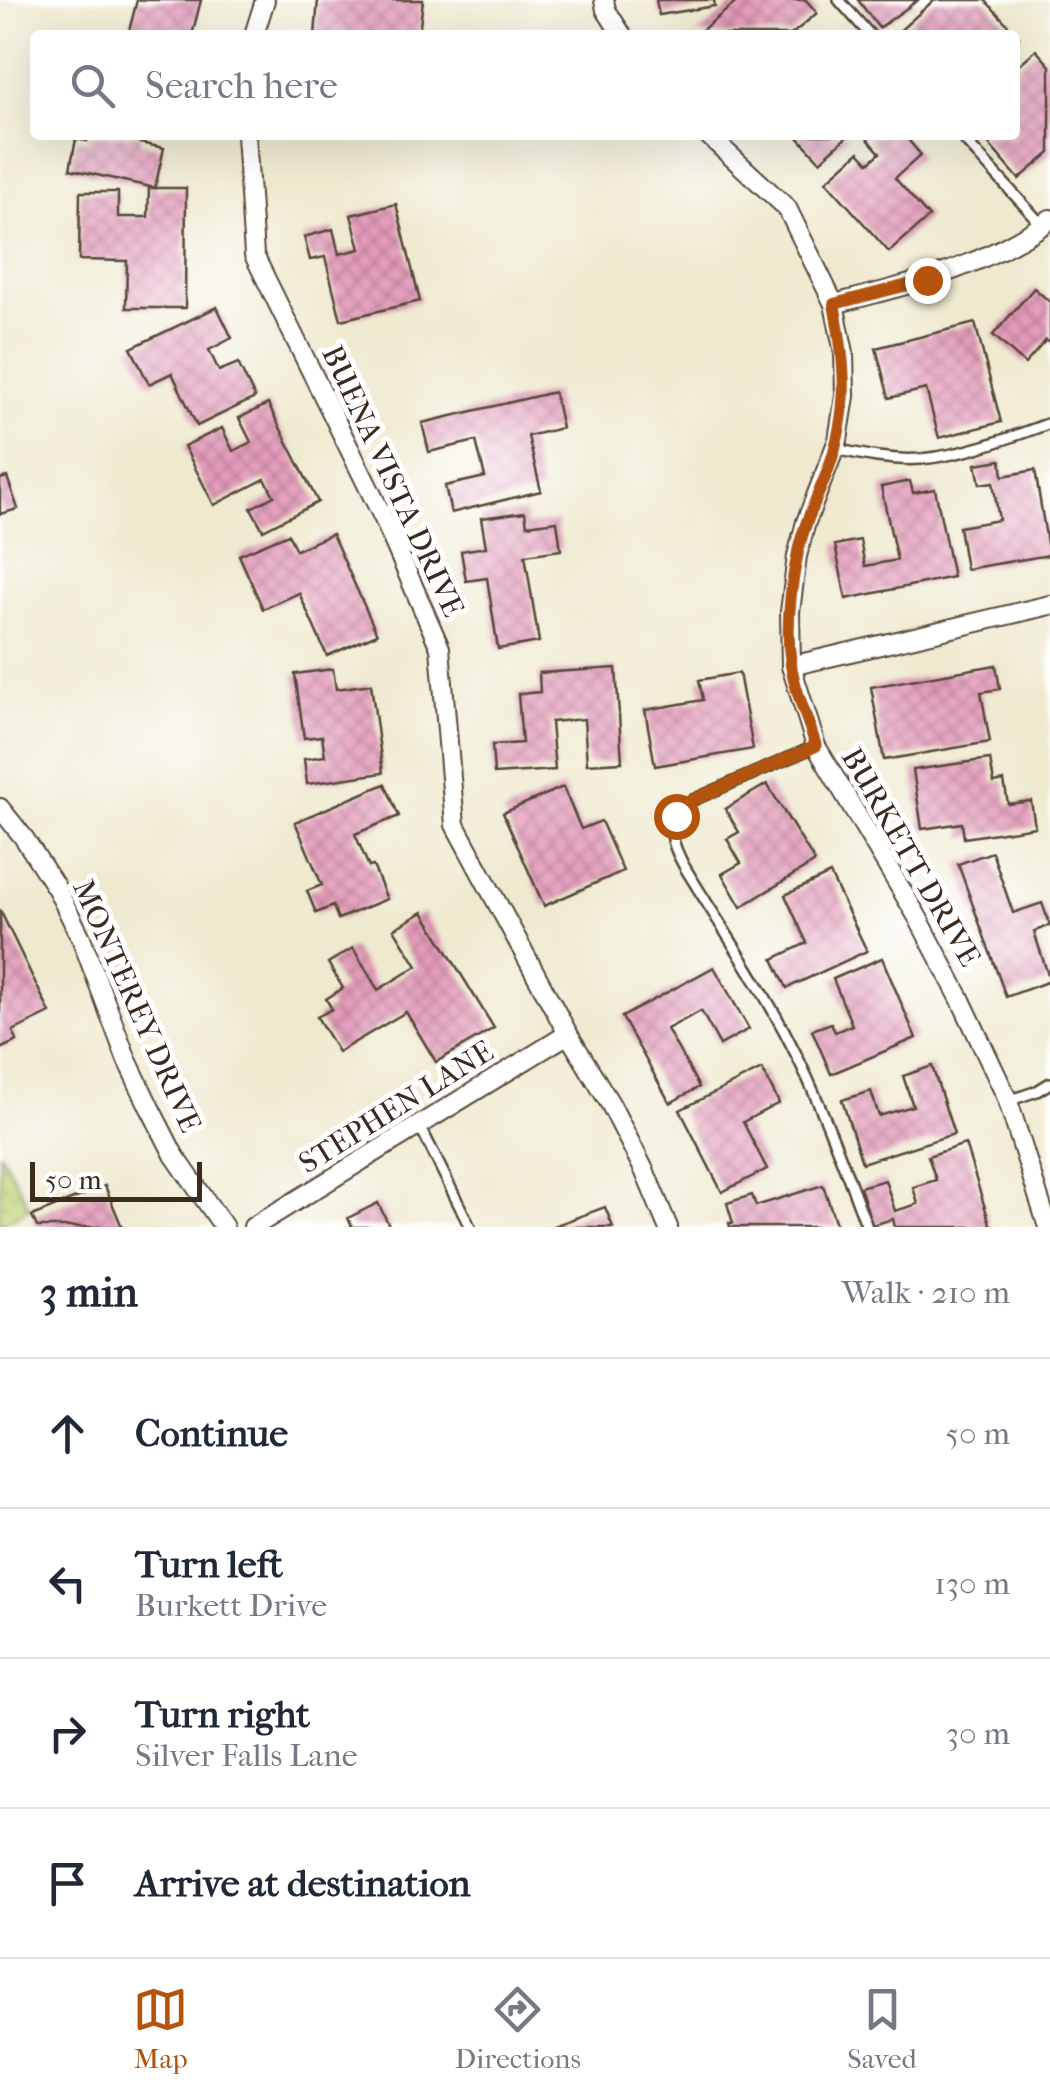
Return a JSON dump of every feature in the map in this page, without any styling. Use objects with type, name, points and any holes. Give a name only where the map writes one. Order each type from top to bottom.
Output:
[{"type":"street","points":[[256,30],[265,0]]},
{"type":"street","points":[[604,0],[619,30]]},
{"type":"street","name":"BUENA VISTA DRIVE","points":[[246,140],[254,255],[384,517],[440,648],[455,825],[568,1034],[611,1105],[668,1227]]},
{"type":"street","name":"BURKETT DRIVE","points":[[713,140],[786,208],[834,304],[844,353],[845,396],[835,449],[806,522],[790,612],[792,666],[816,746],[917,916],[960,998],[1008,1101],[1048,1227]]},
{"type":"street","points":[[834,304],[927,280],[995,254],[1046,222]]},
{"type":"street","points":[[792,666],[1050,604]]},
{"type":"street","name":"MONTEREY DRIVE","points":[[0,808],[57,890],[82,940],[150,1108],[174,1155],[224,1227]]},
{"type":"street","name":"STEPHEN LANE","points":[[253,1227],[568,1034]]},
{"type":"lane","points":[[839,0],[866,30]]},
{"type":"lane","points":[[965,140],[1046,222]]},
{"type":"lane","points":[[835,449],[918,459],[952,454],[1050,423]]},
{"type":"lane","points":[[816,746],[684,804],[671,833],[684,866],[796,1054],[866,1227]]},
{"type":"lane","points":[[1008,1101],[1037,1092],[1050,1083]]},
{"type":"lane","points":[[419,1125],[470,1227]]},
{"type":"green space","points":[[0,1152],[30,1208],[0,1225]]},
{"type":"building","points":[[137,0],[201,0],[193,30],[129,30]]},
{"type":"building","points":[[318,0],[423,0],[420,30],[315,30]]},
{"type":"building","points":[[656,0],[714,0],[715,6],[659,15]]},
{"type":"building","points":[[739,0],[806,0],[817,13],[797,30],[702,30]]},
{"type":"building","points":[[858,0],[918,0],[879,28]]},
{"type":"building","points":[[934,0],[985,0],[1013,30],[901,30]]},
{"type":"building","points":[[1036,50],[1050,66],[1050,153],[1019,179],[985,140],[1020,140],[1020,64]]},
{"type":"building","points":[[76,140],[140,140],[164,148],[155,188],[70,169]]},
{"type":"building","points":[[801,140],[843,140],[820,161]]},
{"type":"building","points":[[869,140],[908,140],[921,155],[895,178],[929,217],[889,252],[826,181],[859,152],[869,163],[880,153]]},
{"type":"building","points":[[149,188],[186,188],[185,308],[126,308],[127,261],[79,260],[80,192],[118,192],[118,217],[148,217]]},
{"type":"building","points":[[396,204],[420,301],[341,320],[325,257],[310,260],[304,237],[333,229],[339,254],[360,249],[351,215]]},
{"type":"building","points":[[1034,288],[1050,302],[1050,344],[1046,340],[1025,364],[993,335]]},
{"type":"building","points":[[217,307],[232,338],[209,350],[219,371],[238,363],[255,398],[197,426],[172,373],[149,384],[131,348]]},
{"type":"building","points":[[975,323],[1001,422],[939,438],[926,389],[889,398],[876,348]]},
{"type":"building","points":[[554,392],[562,428],[528,436],[541,491],[451,513],[445,486],[485,477],[476,441],[429,452],[422,423]]},
{"type":"building","points":[[268,404],[318,502],[263,530],[251,508],[274,496],[265,479],[214,505],[184,446],[222,428],[233,451],[251,442],[239,418]]},
{"type":"building","points":[[1001,460],[1003,476],[1035,470],[1049,555],[966,569],[959,527],[999,520],[993,482],[980,484],[976,464]]},
{"type":"building","points":[[7,477],[18,509],[0,514],[0,479]]},
{"type":"building","points":[[910,481],[913,493],[935,489],[953,577],[846,599],[835,545],[860,540],[865,566],[897,560],[881,487]]},
{"type":"building","points":[[525,512],[527,525],[557,521],[561,550],[525,555],[539,642],[498,649],[487,578],[466,581],[461,551],[486,547],[481,518]]},
{"type":"building","points":[[288,534],[296,550],[332,534],[377,634],[327,656],[299,593],[263,609],[239,555]]},
{"type":"building","points":[[996,665],[1000,689],[981,692],[990,742],[884,760],[871,687]]},
{"type":"building","points":[[616,668],[622,762],[587,764],[584,719],[551,722],[555,770],[494,774],[492,745],[522,743],[518,694],[540,692],[539,673]]},
{"type":"building","points":[[333,669],[336,689],[371,684],[383,773],[307,784],[304,759],[325,756],[322,736],[304,738],[295,674]]},
{"type":"building","points":[[739,673],[753,749],[655,766],[645,710],[703,700],[699,680]]},
{"type":"building","points":[[990,759],[994,783],[1004,781],[1008,804],[1031,801],[1035,827],[964,838],[962,823],[922,829],[913,770]]},
{"type":"building","points":[[385,784],[399,816],[355,834],[387,899],[338,919],[333,906],[316,913],[307,891],[322,885],[295,822]]},
{"type":"building","points":[[767,784],[815,862],[741,907],[722,874],[741,863],[727,839],[739,832],[725,809]]},
{"type":"building","points":[[563,787],[581,829],[601,821],[623,871],[544,906],[503,813]]},
{"type":"building","points":[[992,852],[1013,913],[1042,903],[1050,925],[1034,932],[1050,981],[1006,997],[958,864]]},
{"type":"building","points":[[830,874],[867,951],[787,988],[773,959],[807,943],[785,895]]},
{"type":"building","points":[[0,910],[50,1013],[13,1031],[17,1041],[0,1049]]},
{"type":"building","points":[[423,912],[494,1028],[436,1062],[406,1012],[338,1052],[317,1017],[332,1009],[326,999],[343,988],[328,963],[353,948],[378,990],[417,966],[394,929]]},
{"type":"building","points":[[882,958],[916,1038],[831,1074],[812,1030],[831,1023],[835,1032],[852,1025],[833,979]]},
{"type":"building","points":[[714,967],[749,1029],[720,1045],[701,1011],[667,1029],[699,1087],[670,1103],[622,1017]]},
{"type":"building","points":[[932,1066],[954,1134],[862,1163],[842,1100],[871,1091],[879,1116],[913,1106],[903,1076]]},
{"type":"building","points":[[762,1069],[779,1103],[743,1122],[767,1169],[722,1192],[680,1110]]},
{"type":"building","points":[[965,1144],[991,1227],[895,1227],[893,1219],[872,1225],[860,1187],[885,1180],[895,1211],[918,1204],[913,1187],[936,1180],[928,1156]]},
{"type":"building","points":[[823,1185],[837,1227],[730,1227],[729,1223],[733,1223],[727,1203],[752,1195],[756,1206]]},
{"type":"building","points":[[105,1186],[122,1227],[37,1227],[32,1216]]},
{"type":"building","points":[[378,1203],[390,1227],[352,1227],[348,1218]]},
{"type":"building","points":[[605,1207],[613,1227],[551,1227]]},
{"type":"route","points":[[676,816],[684,804],[816,746],[792,666],[790,612],[797,556],[838,440],[845,396],[844,353],[834,304],[927,280]]}]
